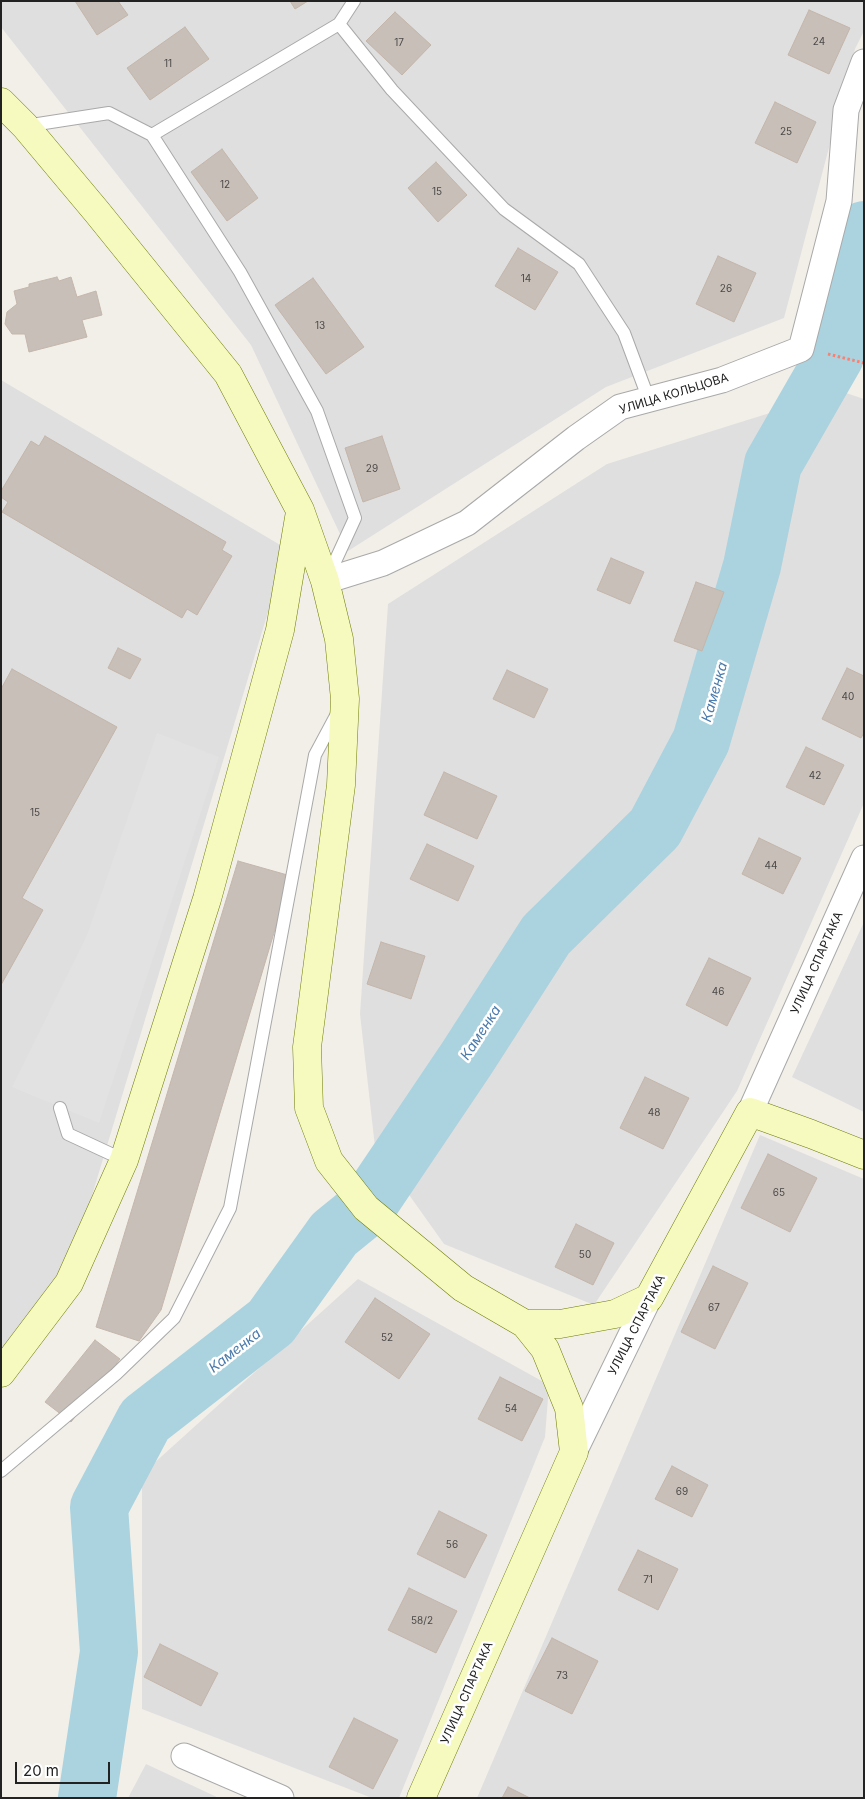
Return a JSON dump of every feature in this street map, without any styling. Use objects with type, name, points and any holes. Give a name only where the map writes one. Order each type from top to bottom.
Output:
[{"type":"street","points":[[801,349],[839,201],[846,110],[864,62]]},
{"type":"street","points":[[1,102],[26,126],[228,374],[300,510],[325,581],[339,639],[345,699],[341,785],[307,1047],[309,1108],[329,1161],[366,1208],[463,1288],[525,1324],[545,1350],[569,1408],[574,1452]]},
{"type":"street","name":"УЛИЦА КОЛЬЦОВА","points":[[325,581],[383,562],[467,523],[576,438],[620,407],[722,380],[801,349]]},
{"type":"street","points":[[1,1373],[69,1284],[124,1160],[207,899],[280,630],[300,510]]},
{"type":"street","name":"УЛИЦА СПАРТАКА","points":[[421,1798],[574,1452],[650,1298],[750,1112],[864,858]]},
{"type":"street","points":[[750,1112],[864,1155]]},
{"type":"street","points":[[525,1324],[560,1324],[615,1314],[650,1298]]},
{"type":"street","points":[[184,1756],[282,1798]]},
{"type":"lane","points":[[152,135],[339,24],[354,1]]},
{"type":"lane","points":[[339,24],[392,90],[504,209],[579,264],[624,333],[649,400]]},
{"type":"lane","points":[[26,126],[109,113],[152,135],[240,272],[317,412],[355,518],[325,581]]},
{"type":"lane","points":[[1,1471],[116,1374],[174,1318],[230,1208],[315,755],[345,699]]},
{"type":"lane","points":[[60,1108],[68,1134],[124,1160]]},
{"type":"path","points":[[801,349],[864,363]]},
{"type":"shaded area","points":[[1,1],[864,1],[864,31],[855,49],[784,318],[606,387],[348,551],[251,345],[1,27]]},
{"type":"shaded area","points":[[1,380],[287,549],[55,1318],[1,1379]]},
{"type":"shaded area","points":[[840,391],[864,399],[864,803],[737,1091],[594,1305],[444,1244],[375,1147],[360,1014],[388,604],[607,464]]},
{"type":"shaded area","points":[[157,733],[219,757],[99,1123],[12,1087],[87,935]]},
{"type":"shaded area","points":[[864,922],[864,1112],[792,1077]]},
{"type":"shaded area","points":[[760,1135],[864,1179],[864,1798],[477,1798]]},
{"type":"shaded area","points":[[358,1279],[549,1385],[545,1437],[399,1798],[372,1798],[142,1709],[142,1474]]},
{"type":"shaded area","points":[[146,1764],[219,1798],[128,1798]]},
{"type":"building","points":[[75,1],[118,1],[128,15],[97,35]]},
{"type":"building","points":[[290,1],[308,1],[295,9]]},
{"type":"building","points":[[809,10],[850,28],[829,74],[788,55]]},
{"type":"building","points":[[395,12],[431,45],[402,75],[366,41]]},
{"type":"building","points":[[185,27],[209,59],[150,100],[127,68]]},
{"type":"building","points":[[775,102],[816,122],[797,163],[755,143]]},
{"type":"building","points":[[222,149],[258,198],[227,221],[191,172]]},
{"type":"building","points":[[436,162],[467,195],[438,222],[408,188]]},
{"type":"building","points":[[518,248],[558,272],[535,310],[495,286]]},
{"type":"building","points":[[718,256],[756,273],[734,322],[696,304]]},
{"type":"building","points":[[57,277],[59,281],[71,277],[77,297],[96,291],[102,315],[82,320],[87,337],[29,352],[25,334],[12,334],[5,324],[7,312],[17,304],[14,291],[29,287],[29,284]]},
{"type":"building","points":[[313,278],[364,347],[326,374],[275,305]]},
{"type":"building","points":[[45,436],[226,542],[222,550],[232,556],[197,615],[187,609],[182,618],[2,512],[8,502],[1,497],[1,491],[31,441],[39,446]]},
{"type":"building","points":[[382,436],[400,489],[363,502],[345,448]]},
{"type":"building","points":[[611,558],[644,572],[630,604],[597,590]]},
{"type":"building","points":[[696,582],[724,592],[702,651],[674,641]]},
{"type":"building","points":[[118,648],[141,659],[130,679],[108,668]]},
{"type":"building","points":[[847,668],[864,676],[864,733],[861,738],[822,719]]},
{"type":"building","points":[[12,669],[117,727],[22,898],[43,910],[1,985],[1,689]]},
{"type":"building","points":[[507,670],[548,689],[534,718],[493,699]]},
{"type":"building","points":[[806,747],[844,765],[824,805],[786,787]]},
{"type":"building","points":[[444,772],[497,796],[477,839],[424,815]]},
{"type":"building","points":[[759,838],[801,858],[783,894],[742,874]]},
{"type":"building","points":[[427,844],[474,866],[458,901],[410,879]]},
{"type":"building","points":[[238,861],[291,876],[161,1310],[139,1341],[96,1327]]},
{"type":"building","points":[[381,942],[425,956],[411,999],[367,984]]},
{"type":"building","points":[[709,958],[751,978],[727,1026],[686,1005]]},
{"type":"building","points":[[645,1077],[689,1098],[663,1149],[620,1128]]},
{"type":"building","points":[[768,1154],[817,1178],[790,1232],[741,1208]]},
{"type":"building","points":[[576,1224],[614,1243],[593,1285],[555,1267]]},
{"type":"building","points":[[713,1266],[748,1283],[715,1349],[681,1332]]},
{"type":"building","points":[[375,1298],[430,1334],[399,1379],[345,1342]]},
{"type":"building","points":[[95,1340],[120,1359],[71,1422],[45,1402]]},
{"type":"building","points":[[500,1377],[543,1399],[522,1441],[478,1419]]},
{"type":"building","points":[[672,1466],[708,1485],[692,1517],[655,1499]]},
{"type":"building","points":[[439,1511],[487,1535],[465,1578],[417,1554]]},
{"type":"building","points":[[638,1550],[678,1569],[658,1610],[618,1590]]},
{"type":"building","points":[[409,1588],[457,1611],[436,1653],[388,1630]]},
{"type":"building","points":[[552,1638],[598,1661],[572,1714],[525,1691]]},
{"type":"building","points":[[160,1644],[218,1673],[201,1706],[144,1677]]},
{"type":"building","points":[[354,1718],[398,1740],[373,1789],[329,1767]]},
{"type":"building","points":[[508,1787],[530,1798],[502,1798]]},
{"type":"waterway","name":"Каменка","points":[[87,1798],[109,1652],[99,1507],[145,1420],[271,1322],[334,1234],[366,1208],[467,1058],[546,935],[655,828],[701,741],[752,566],[773,464],[835,356],[864,230]]}]
